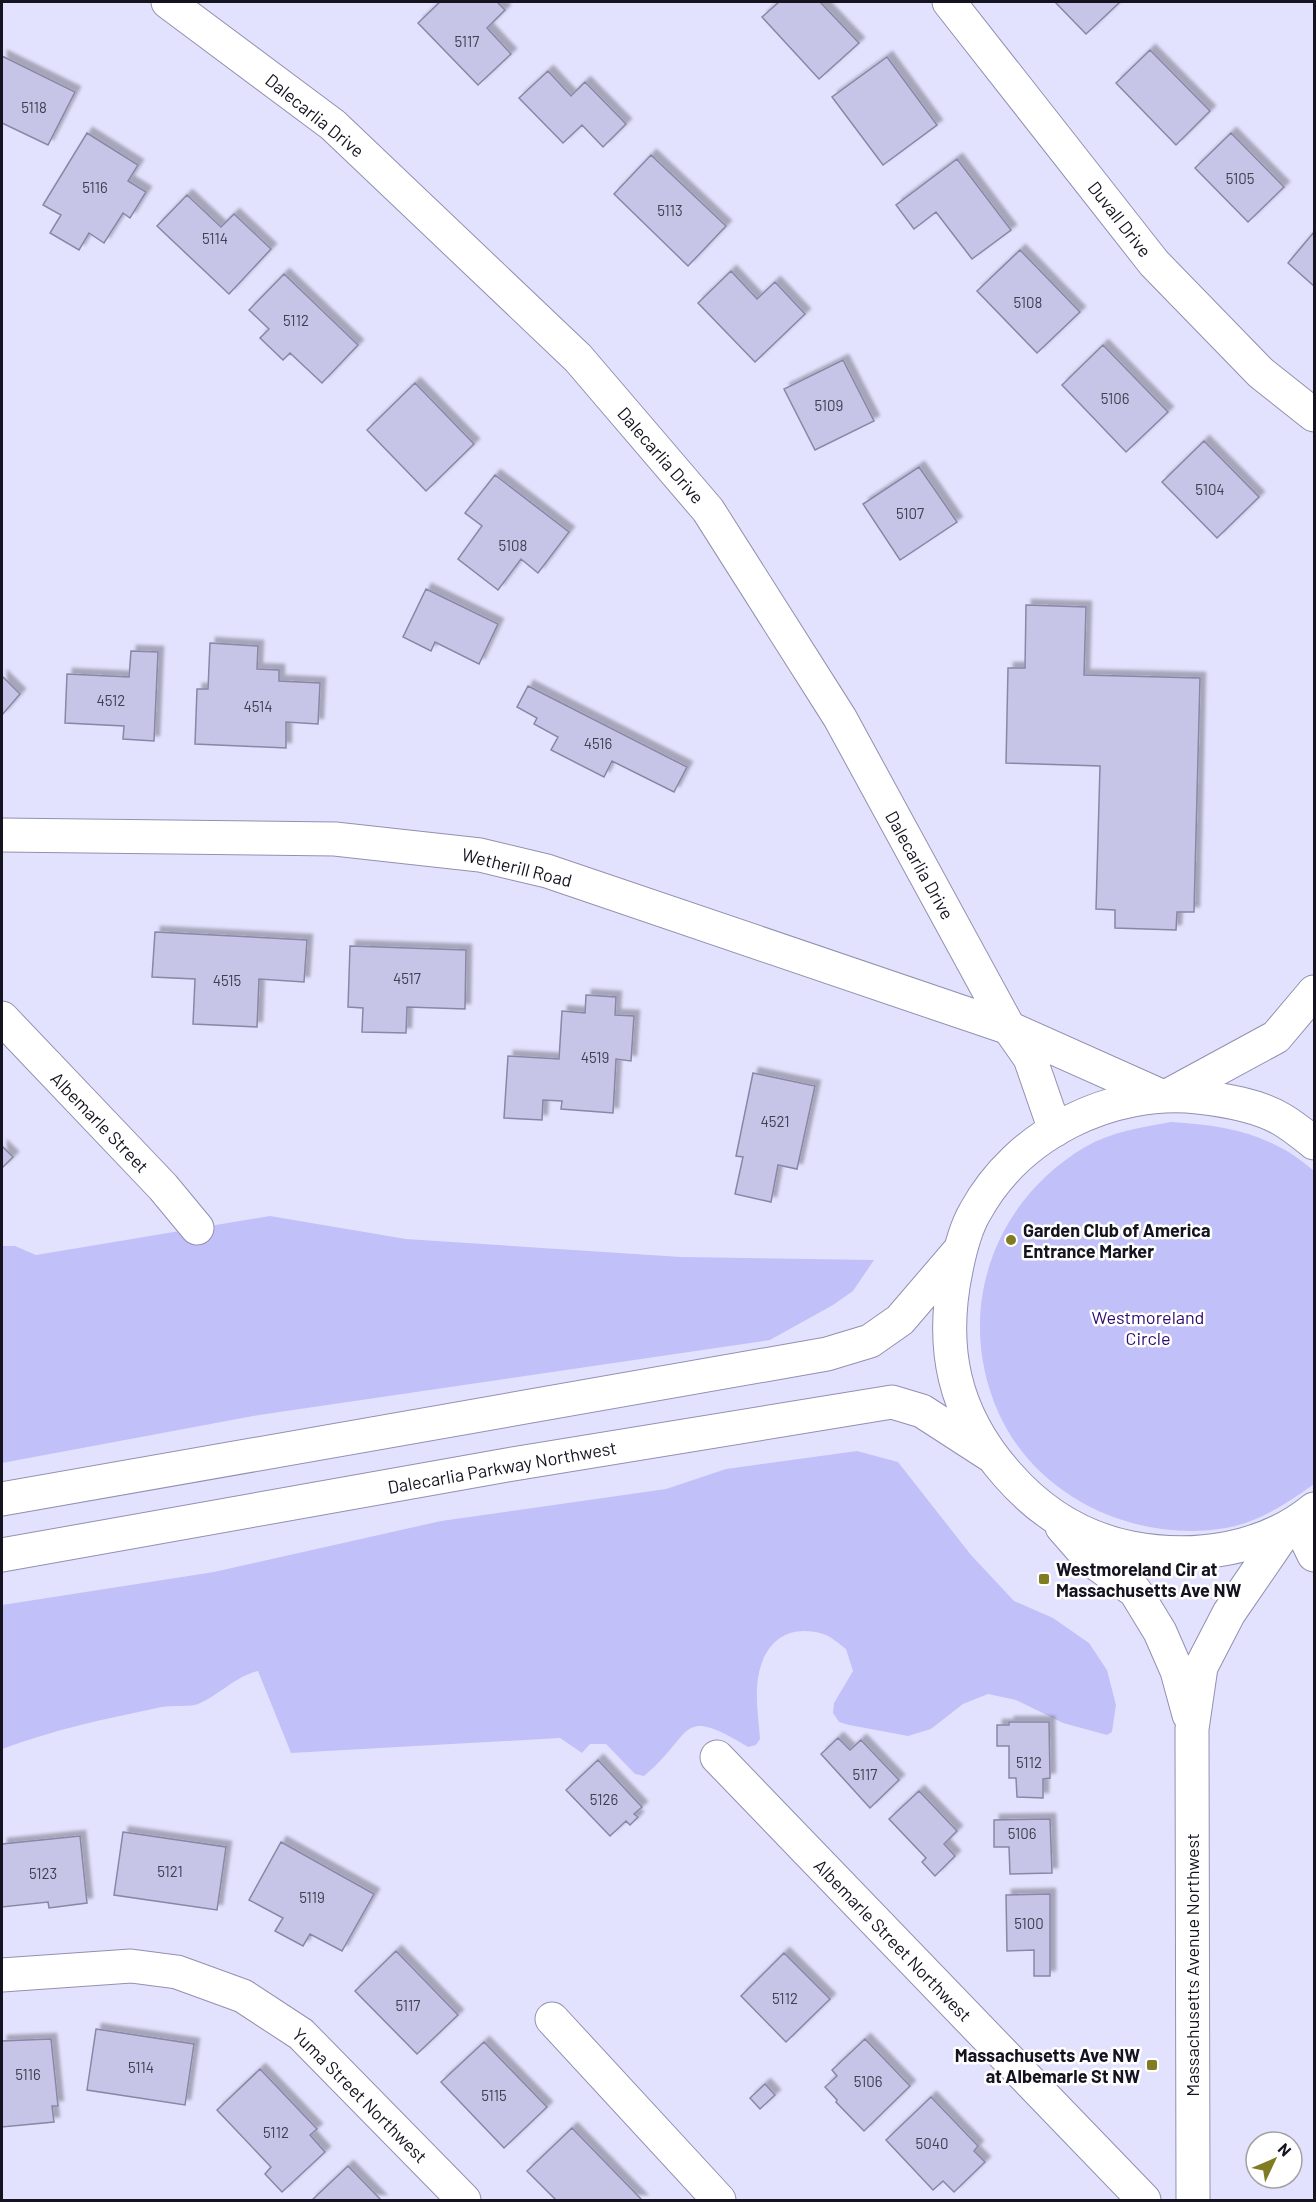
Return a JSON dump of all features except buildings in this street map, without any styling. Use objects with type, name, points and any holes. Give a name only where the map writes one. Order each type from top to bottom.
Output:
[{"type":"street","name":"Dalecarlia Drive","points":[[168,2],[333,125],[578,358],[708,510],[840,718],[1009,1028],[1030,1058],[1054,1130]]},
{"type":"street","name":"Duvall Drive","points":[[950,2],[1154,263],[1262,372],[1314,415]]},
{"type":"street","name":"Wetherill Road","points":[[2,835],[335,839],[480,855],[547,871],[1009,1028]]},
{"type":"street","points":[[1314,992],[1276,1037],[1165,1094],[1103,1106],[1054,1130],[1026,1152],[987,1193],[974,1213],[961,1249],[949,1305],[952,1363],[962,1402],[990,1455],[1026,1496],[1052,1516],[1090,1536],[1117,1545],[1152,1552],[1188,1554],[1230,1548],[1300,1519],[1314,1555]]},
{"type":"street","name":"Albemarle Street","points":[[2,1018],[163,1187],[196,1228]]},
{"type":"street","points":[[1009,1028],[1165,1094],[1227,1100],[1280,1118],[1314,1143]]},
{"type":"street","points":[[2,1499],[827,1354],[870,1341],[900,1320],[961,1249]]},
{"type":"street","name":"Dalecarlia Parkway Northwest","points":[[2,1555],[507,1465],[892,1402],[922,1411],[990,1455]]},
{"type":"street","name":"Massachusetts Avenue Northwest","points":[[1052,1516],[1090,1559],[1135,1591],[1160,1632],[1177,1671],[1192,1729]]},
{"type":"street","name":"Massachusetts Avenue Northwest","points":[[1193,2200],[1192,1729],[1201,1667],[1229,1613],[1300,1519]]},
{"type":"street","name":"Albemarle Street Northwest","points":[[717,1757],[1144,2200]]},
{"type":"street","name":"Yuma Street Northwest","points":[[2,1976],[131,1966],[188,1976],[243,1996],[301,2034],[464,2200]]},
{"type":"street","points":[[552,2019],[719,2200]]},
{"type":"green space","name":"Westmoreland Circle","points":[[1171,1122],[1229,1129],[1265,1140],[1298,1158],[1314,1171],[1314,1484],[1283,1505],[1261,1516],[1226,1528],[1192,1531],[1158,1528],[1125,1521],[1093,1508],[1064,1491],[1038,1470],[1016,1444],[999,1414],[986,1376],[980,1338],[982,1300],[990,1264],[1005,1230],[1026,1198],[1052,1170],[1085,1147],[1116,1134]]},
{"type":"green space","points":[[270,1216],[406,1239],[681,1257],[874,1260],[853,1291],[833,1305],[770,1340],[259,1415],[2,1463],[2,1246],[15,1246],[36,1255]]},
{"type":"green space","points":[[857,1451],[898,1462],[971,1555],[1014,1601],[1053,1618],[1089,1643],[1107,1670],[1116,1705],[1112,1732],[1107,1735],[1063,1723],[1016,1700],[988,1694],[963,1704],[931,1729],[908,1736],[839,1722],[833,1713],[834,1703],[853,1671],[846,1649],[826,1635],[808,1631],[796,1632],[775,1642],[762,1661],[757,1694],[760,1739],[756,1745],[748,1747],[709,1727],[697,1726],[681,1737],[644,1776],[635,1774],[606,1744],[590,1744],[582,1753],[560,1738],[291,1753],[258,1671],[242,1677],[198,1704],[162,1707],[98,1721],[40,1736],[2,1749],[2,1605],[214,1572],[441,1521],[666,1489],[726,1469]]},
{"type":"place","name":"Garden Club of America Entrance Marker","points":[[1011,1240]]},
{"type":"place","name":"Westmoreland Cir at Massachusetts Ave NW","points":[[1044,1579]]},
{"type":"place","name":"Massachusetts Ave NW at Albemarle St NW","points":[[1152,2065]]}]
